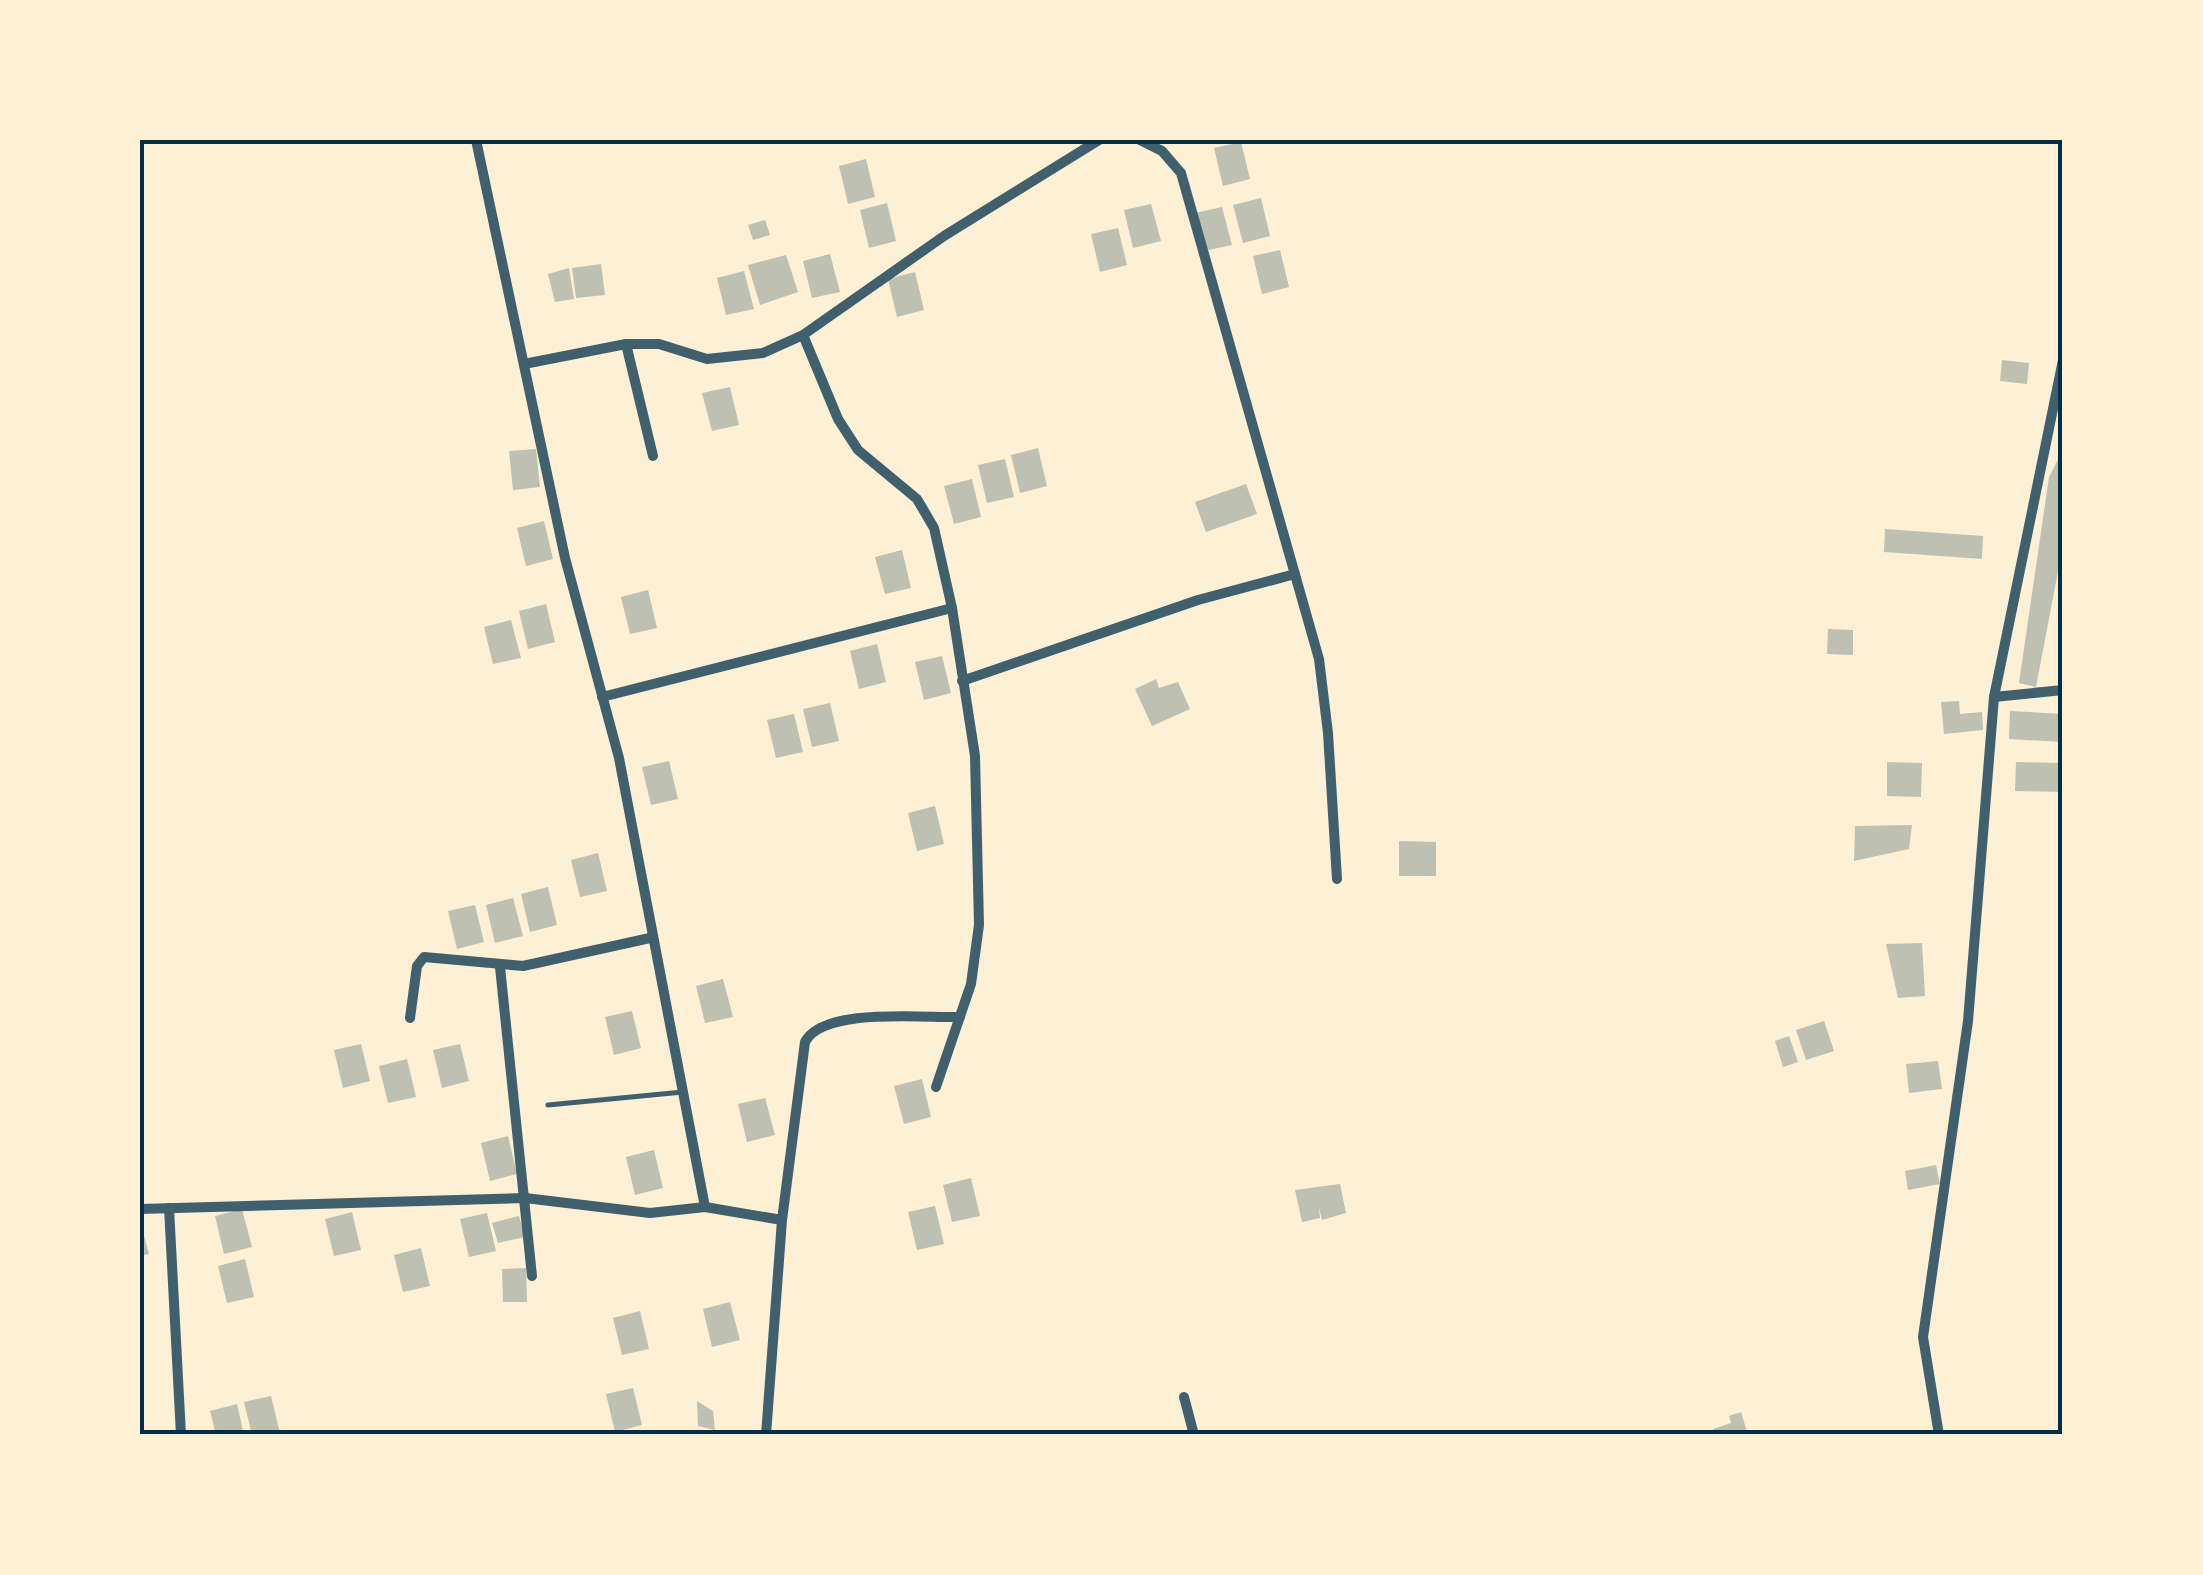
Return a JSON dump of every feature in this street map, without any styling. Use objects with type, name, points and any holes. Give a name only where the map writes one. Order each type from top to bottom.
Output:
[{"type":"street","points":[[476,140],[565,558],[619,758],[650,938],[704,1207]]},
{"type":"street","points":[[524,364],[626,344],[659,344],[723,360],[763,353],[802,334],[944,236],[1099,140]]},
{"type":"street","points":[[1140,140],[1162,151],[1180,172],[1296,574],[1321,677],[1336,879]]},
{"type":"street","points":[[802,334],[838,419],[858,450],[917,499],[934,528],[952,608],[975,756],[979,924],[970,984],[936,1086]]},
{"type":"street","points":[[626,344],[653,456]]},
{"type":"street","points":[[1939,1435],[1923,1337],[1968,1021],[1994,697],[2063,360]]},
{"type":"street","points":[[962,681],[1198,600],[1296,574]]},
{"type":"street","points":[[602,696],[952,608]]},
{"type":"street","points":[[1994,697],[2063,690]]},
{"type":"street","points":[[410,1018],[417,966],[424,957],[500,968],[650,938]]},
{"type":"street","points":[[500,968],[532,1276]]},
{"type":"street","points":[[766,1435],[782,1220],[805,1042],[819,1025],[840,1020],[960,1017]]},
{"type":"street","points":[[140,1209],[525,1198],[650,1213],[704,1207],[782,1220]]},
{"type":"street","points":[[169,1208],[181,1435]]},
{"type":"street","points":[[1184,1397],[1194,1435]]},
{"type":"lane","points":[[548,1105],[683,1092]]},
{"type":"building","points":[[1241,142],[1250,179],[1223,186],[1214,148]]},
{"type":"building","points":[[866,159],[875,197],[848,204],[839,166]]},
{"type":"building","points":[[1261,198],[1270,236],[1243,243],[1233,205]]},
{"type":"building","points":[[887,203],[896,241],[869,248],[860,210]]},
{"type":"building","points":[[1151,204],[1161,241],[1133,248],[1124,210]]},
{"type":"building","points":[[1222,207],[1232,245],[1204,251],[1195,213]]},
{"type":"building","points":[[765,220],[770,235],[753,240],[748,225]]},
{"type":"building","points":[[1118,228],[1127,265],[1100,272],[1091,234]]},
{"type":"building","points":[[1280,250],[1289,287],[1262,294],[1253,256]]},
{"type":"building","points":[[830,254],[840,292],[812,298],[803,261]]},
{"type":"building","points":[[786,255],[798,292],[760,305],[748,265]]},
{"type":"building","points":[[601,264],[605,295],[576,298],[572,268]]},
{"type":"building","points":[[569,268],[574,299],[555,302],[548,274]]},
{"type":"building","points":[[744,271],[754,309],[726,315],[717,278]]},
{"type":"building","points":[[915,272],[924,310],[897,317],[888,279]]},
{"type":"building","points":[[2002,360],[2029,363],[2027,384],[2000,381]]},
{"type":"building","points":[[730,387],[739,425],[712,431],[702,393]]},
{"type":"building","points":[[1038,448],[1047,486],[1020,493],[1011,455]]},
{"type":"building","points":[[536,449],[540,487],[513,490],[509,451]]},
{"type":"building","points":[[2063,450],[2063,545],[2036,687],[2019,683],[2049,477]]},
{"type":"building","points":[[1005,459],[1014,497],[987,503],[978,465]]},
{"type":"building","points":[[972,479],[981,517],[954,524],[944,486]]},
{"type":"building","points":[[1246,484],[1257,514],[1206,532],[1195,502]]},
{"type":"building","points":[[544,521],[553,559],[526,566],[517,528]]},
{"type":"building","points":[[1885,529],[1983,536],[1982,559],[1884,552]]},
{"type":"building","points":[[902,550],[911,588],[885,594],[875,557]]},
{"type":"building","points":[[648,590],[657,628],[630,634],[621,597]]},
{"type":"building","points":[[546,604],[555,642],[528,649],[519,611]]},
{"type":"building","points":[[511,620],[521,658],[493,664],[484,627]]},
{"type":"building","points":[[1828,629],[1853,630],[1853,655],[1827,654]]},
{"type":"building","points":[[877,644],[886,682],[859,689],[850,651]]},
{"type":"building","points":[[942,656],[951,693],[924,700],[915,662]]},
{"type":"building","points":[[1156,679],[1159,688],[1178,682],[1190,709],[1152,726],[1135,689]]},
{"type":"building","points":[[1959,701],[1960,714],[1982,712],[1983,730],[1944,734],[1941,702]]},
{"type":"building","points":[[830,703],[839,741],[812,747],[803,709]]},
{"type":"building","points":[[2010,711],[2063,714],[2063,742],[2009,739]]},
{"type":"building","points":[[794,714],[803,752],[776,758],[767,720]]},
{"type":"building","points":[[669,761],[678,799],[651,805],[642,767]]},
{"type":"building","points":[[1887,762],[1922,763],[1921,797],[1887,796]]},
{"type":"building","points":[[2016,762],[2063,763],[2063,792],[2015,791]]},
{"type":"building","points":[[935,806],[944,844],[917,851],[908,813]]},
{"type":"building","points":[[1912,825],[1909,849],[1854,861],[1855,826]]},
{"type":"building","points":[[1399,841],[1436,842],[1436,876],[1399,876]]},
{"type":"building","points":[[598,853],[607,891],[580,897],[571,860]]},
{"type":"building","points":[[548,887],[557,925],[530,932],[521,894]]},
{"type":"building","points":[[513,898],[523,936],[495,943],[486,905]]},
{"type":"building","points":[[475,905],[484,942],[457,949],[448,911]]},
{"type":"building","points":[[1922,943],[1925,996],[1898,998],[1886,944]]},
{"type":"building","points":[[723,979],[733,1017],[705,1023],[696,986]]},
{"type":"building","points":[[632,1011],[641,1048],[614,1055],[605,1017]]},
{"type":"building","points":[[1824,1021],[1834,1051],[1806,1060],[1796,1030]]},
{"type":"building","points":[[1789,1036],[1798,1062],[1783,1067],[1775,1041]]},
{"type":"building","points":[[361,1044],[370,1081],[343,1088],[334,1050]]},
{"type":"building","points":[[460,1044],[469,1081],[442,1088],[433,1050]]},
{"type":"building","points":[[407,1059],[416,1097],[388,1103],[379,1066]]},
{"type":"building","points":[[1938,1061],[1942,1089],[1909,1093],[1906,1064]]},
{"type":"building","points":[[922,1079],[931,1117],[904,1124],[894,1086]]},
{"type":"building","points":[[765,1098],[775,1135],[747,1142],[738,1104]]},
{"type":"building","points":[[508,1136],[517,1174],[490,1181],[481,1143]]},
{"type":"building","points":[[654,1150],[663,1188],[635,1195],[626,1157]]},
{"type":"building","points":[[1936,1165],[1940,1184],[1908,1190],[1905,1171]]},
{"type":"building","points":[[971,1178],[980,1216],[952,1222],[943,1185]]},
{"type":"building","points":[[1340,1184],[1346,1213],[1322,1220],[1319,1207],[1320,1218],[1302,1222],[1295,1190]]},
{"type":"building","points":[[935,1206],[944,1244],[917,1250],[908,1212]]},
{"type":"building","points":[[242,1209],[252,1247],[224,1254],[215,1216]]},
{"type":"building","points":[[352,1212],[361,1250],[334,1256],[325,1219]]},
{"type":"building","points":[[487,1213],[496,1251],[469,1257],[460,1219]]},
{"type":"building","points":[[519,1216],[525,1237],[498,1243],[492,1223]]},
{"type":"building","points":[[140,1221],[149,1254],[140,1256]]},
{"type":"building","points":[[421,1248],[430,1286],[403,1292],[394,1255]]},
{"type":"building","points":[[245,1259],[254,1297],[227,1303],[218,1266]]},
{"type":"building","points":[[526,1268],[527,1302],[503,1302],[502,1269]]},
{"type":"building","points":[[730,1302],[740,1340],[712,1347],[703,1309]]},
{"type":"building","points":[[640,1311],[649,1349],[622,1355],[613,1318]]},
{"type":"building","points":[[633,1388],[642,1425],[615,1432],[606,1394]]},
{"type":"building","points":[[271,1396],[280,1433],[252,1435],[244,1402]]},
{"type":"building","points":[[697,1401],[713,1411],[715,1430],[698,1426]]},
{"type":"building","points":[[237,1404],[244,1435],[216,1435],[210,1411]]},
{"type":"building","points":[[1741,1412],[1748,1435],[1714,1435],[1713,1429],[1731,1423],[1729,1416]]}]
